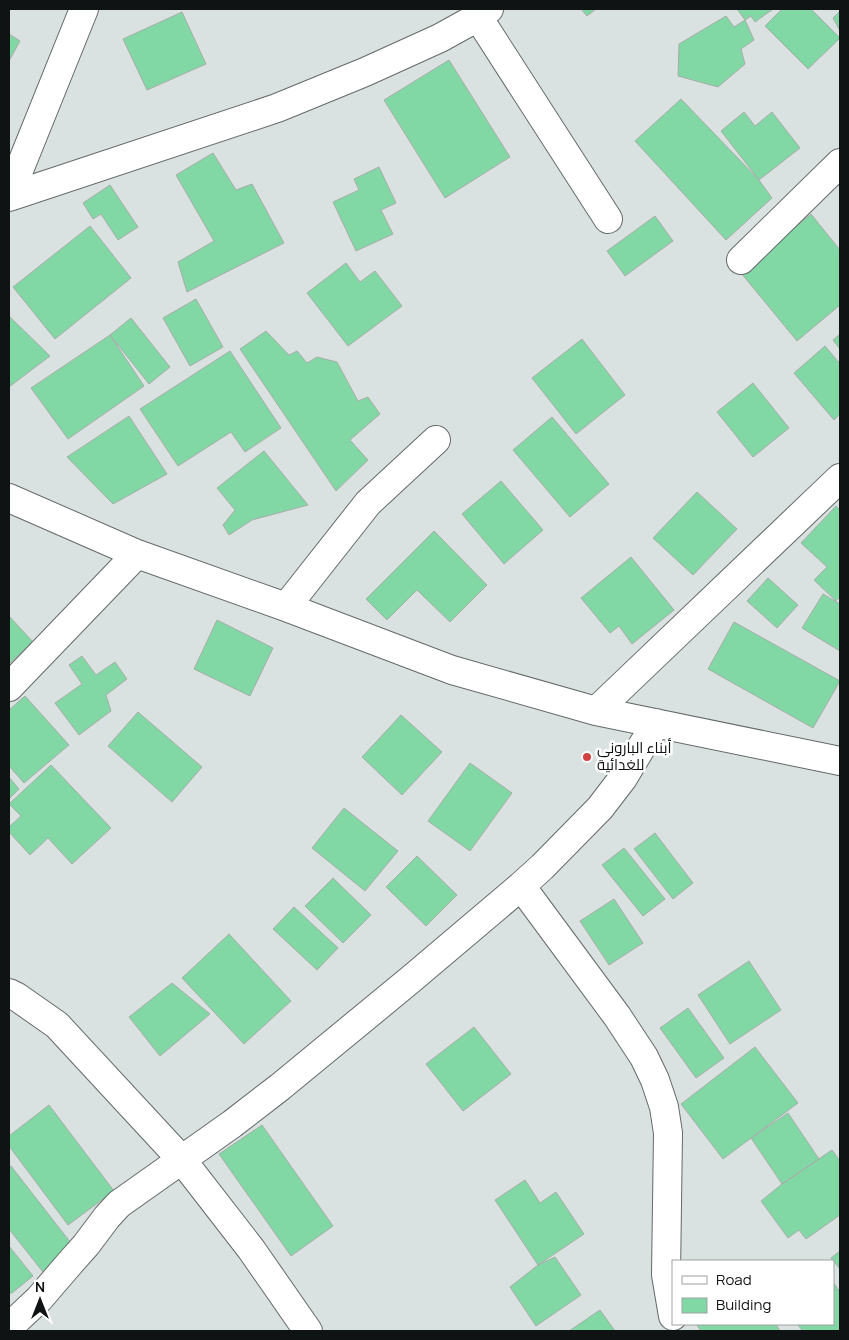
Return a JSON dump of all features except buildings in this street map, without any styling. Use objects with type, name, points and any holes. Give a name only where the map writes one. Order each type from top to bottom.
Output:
[{"type":"street","points":[[9,196],[84,9]]},
{"type":"street","points":[[9,196],[277,108],[365,72],[440,38],[483,13],[608,219]]},
{"type":"street","points":[[740,260],[840,163]]},
{"type":"street","points":[[286,606],[368,503],[436,440]]},
{"type":"street","points":[[596,711],[840,478]]},
{"type":"street","points":[[9,498],[137,554],[286,606],[452,670],[596,711],[840,761]]},
{"type":"street","points":[[9,686],[137,554]]},
{"type":"street","points":[[9,1327],[45,1292],[119,1204],[280,1087],[410,980],[542,867],[600,808],[623,778],[656,723]]},
{"type":"street","points":[[521,886],[617,1016],[644,1057],[655,1080],[664,1107],[668,1133],[666,1275],[672,1310]]},
{"type":"street","points":[[9,993],[57,1026],[182,1160],[251,1249],[308,1331]]},
{"type":"place","name":"أبناء البارونى للغدائية","points":[[587,757]]}]
